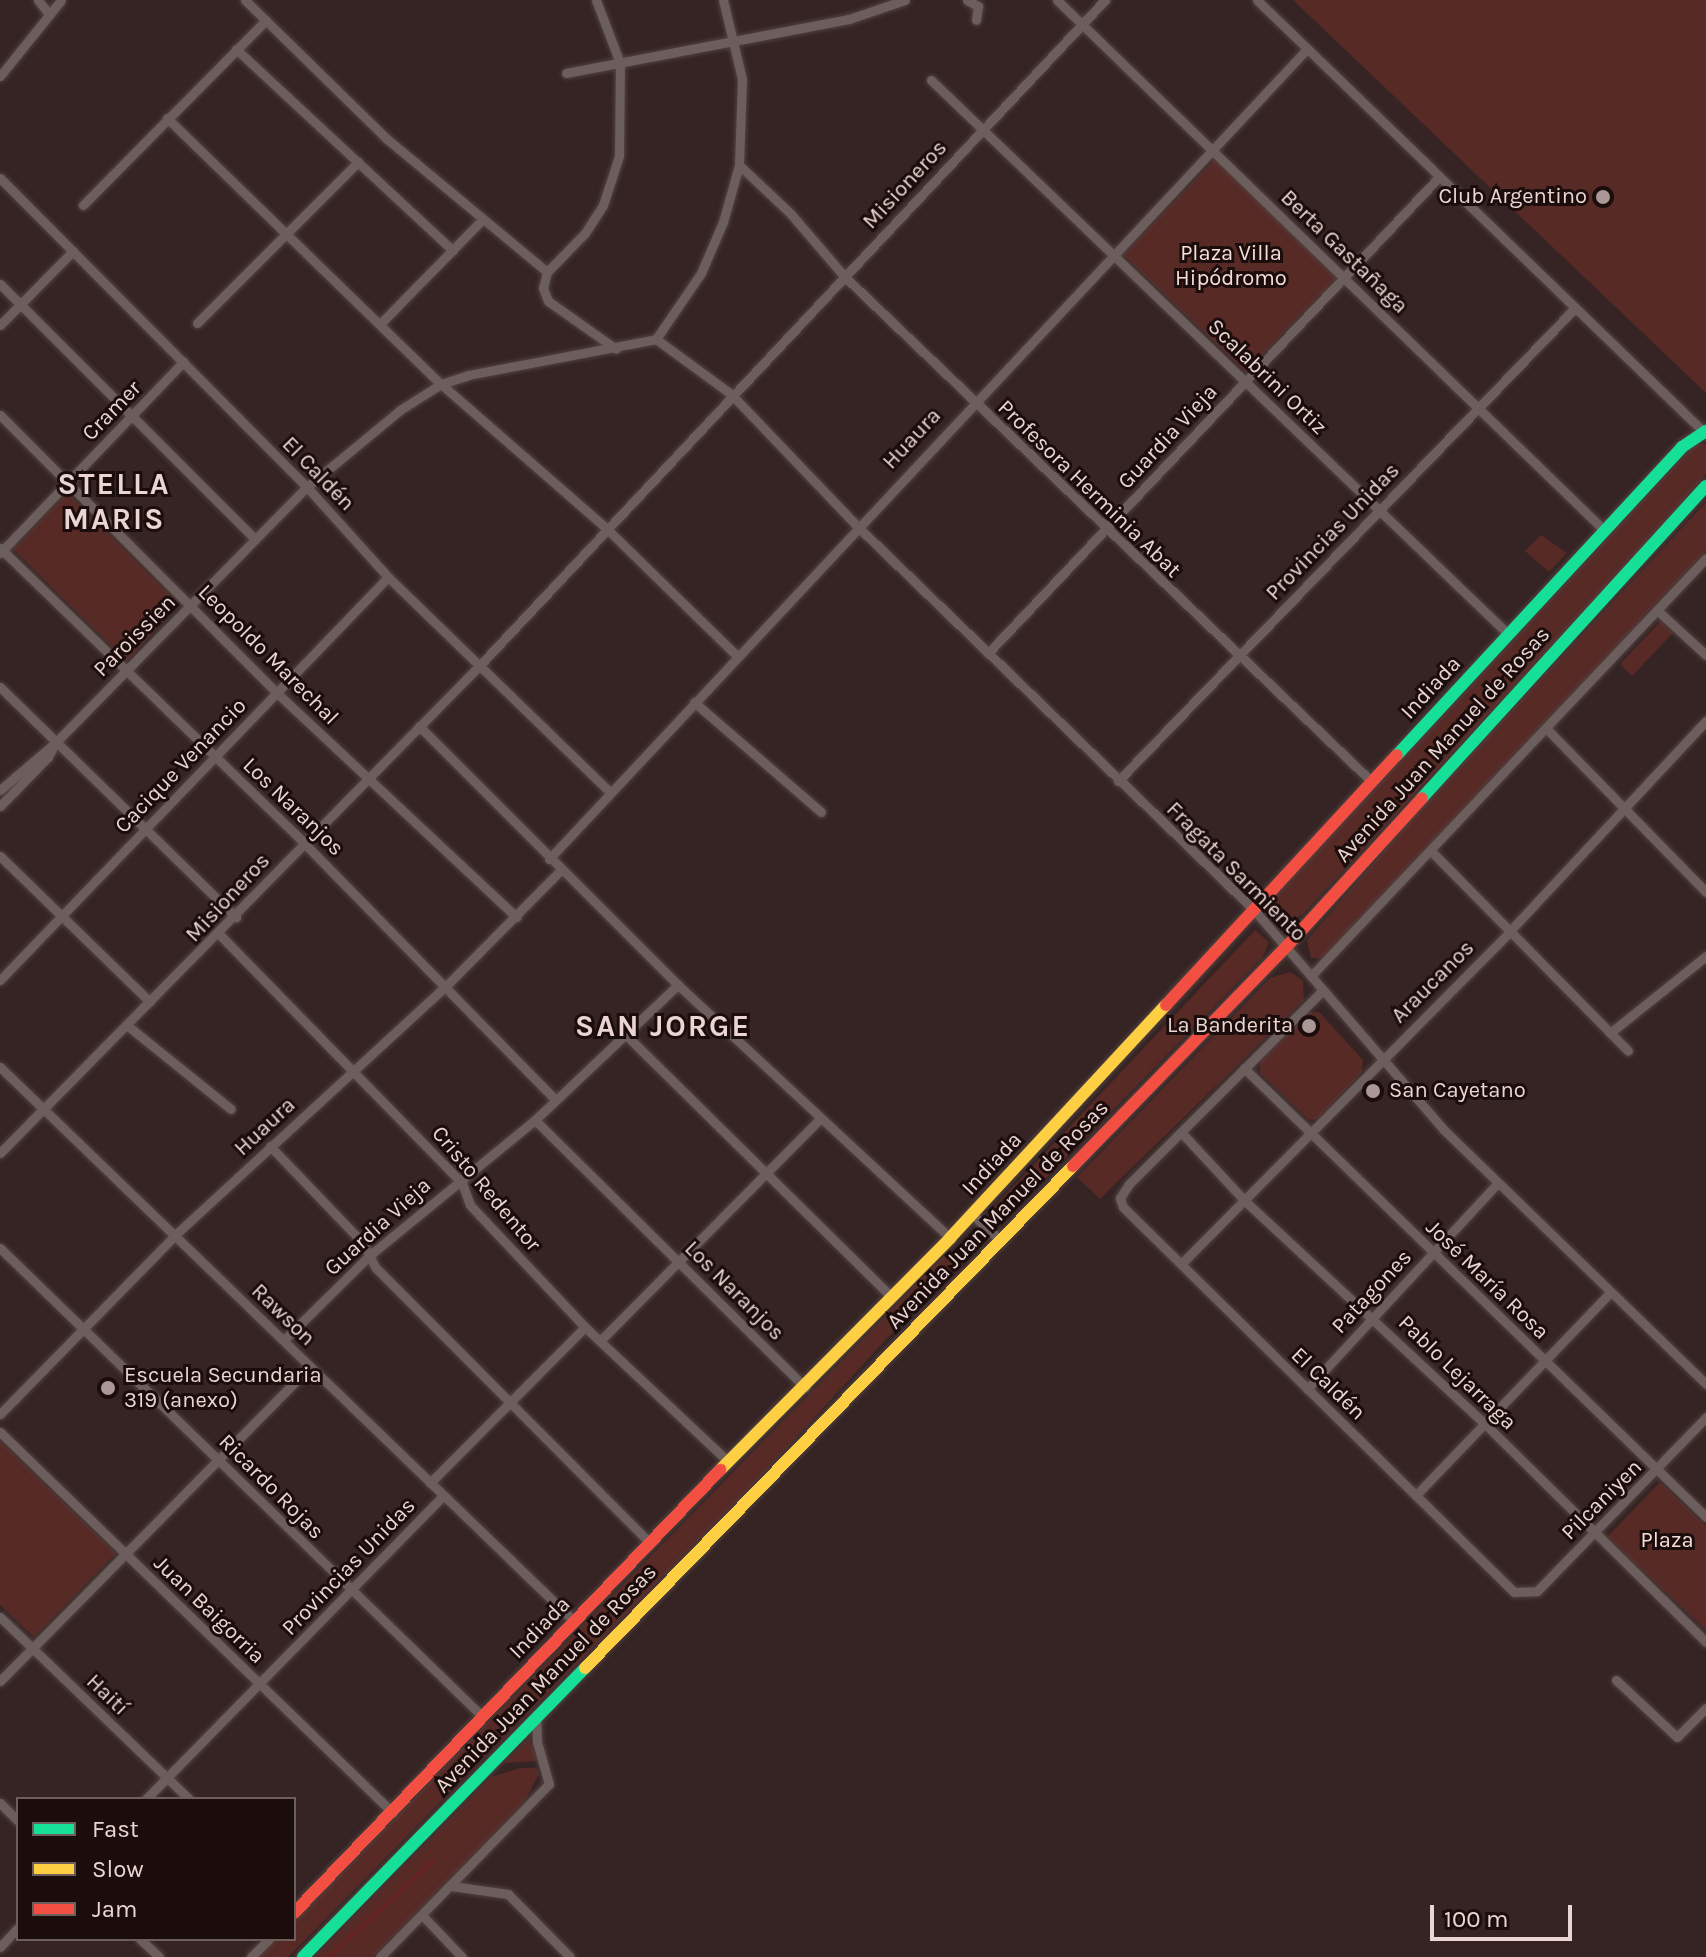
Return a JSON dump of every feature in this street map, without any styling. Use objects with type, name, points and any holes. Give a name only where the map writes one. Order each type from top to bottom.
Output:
[{"type":"street","points":[[38,0],[49,14]]},
{"type":"street","points":[[0,76],[61,0]]},
{"type":"street","points":[[245,0],[387,139],[481,221],[547,272]]},
{"type":"street","points":[[596,0],[620,63],[619,156],[603,205],[585,233],[547,272],[543,288],[548,301],[616,349]]},
{"type":"street","points":[[656,339],[701,273],[723,222],[739,165],[742,79],[736,41],[723,0]]},
{"type":"street","points":[[566,73],[849,19],[905,0]]},
{"type":"street","points":[[967,0],[978,6],[976,20]]},
{"type":"street","name":"Berta Gastañaga","points":[[1057,0],[1605,531]]},
{"type":"street","name":"Misioneros","points":[[0,1153],[220,935],[304,843],[480,665],[731,394],[1105,0]]},
{"type":"street","points":[[1257,0],[1706,433]]},
{"type":"street","points":[[83,205],[266,20]]},
{"type":"street","points":[[236,49],[453,251]]},
{"type":"street","name":"Huaura","points":[[549,859],[856,525],[1117,256],[1307,49]]},
{"type":"street","name":"Scalabrini Ortiz","points":[[931,80],[1508,634]]},
{"type":"street","points":[[167,118],[441,384],[606,528],[737,656]]},
{"type":"street","points":[[197,323],[358,162]]},
{"type":"street","name":"Profesora Herminia Abat","points":[[739,165],[790,213],[844,276],[1238,658],[1372,782]]},
{"type":"street","name":"Guardia Vieja","points":[[988,653],[1439,177]]},
{"type":"street","name":"El Caldén","points":[[0,178],[307,487],[388,577],[611,793]]},
{"type":"street","points":[[380,324],[481,221]]},
{"type":"street","points":[[0,325],[73,251]]},
{"type":"street","points":[[0,284],[255,539]]},
{"type":"street","name":"Provincias Unidas","points":[[1118,781],[1575,308]]},
{"type":"street","name":"Paroissien","points":[[0,790],[56,742],[307,487],[378,425],[441,384],[538,360],[616,349],[656,339]]},
{"type":"street","name":"Fragata Sarmiento","points":[[656,339],[731,394],[856,525],[1255,911],[1380,1060],[1497,1184],[1706,1384]]},
{"type":"street","name":"Cramer","points":[[1,551],[183,362]]},
{"type":"street","name":"Leopoldo Marechal","points":[[0,415],[277,693],[516,917]]},
{"type":"street","name":"Indiada","points":[[296,1907],[393,1813],[649,1542],[950,1238],[1682,447],[1706,433]]},
{"type":"street","name":"Avenida Juan Manuel de Rosas","points":[[303,1957],[1287,946],[1706,486]]},
{"type":"street","name":"Los Naranjos","points":[[1,551],[304,843],[554,1098]]},
{"type":"street","points":[[1311,976],[1432,852],[1706,558]]},
{"type":"street","name":"Cacique Venancio","points":[[0,980],[388,577]]},
{"type":"street","points":[[1658,611],[1706,655]]},
{"type":"street","points":[[0,687],[236,917]]},
{"type":"street","points":[[694,702],[821,812]]},
{"type":"street","name":"Araucanos","points":[[1181,1264],[1509,932],[1706,721]]},
{"type":"street","points":[[419,726],[560,871],[678,985],[950,1238]]},
{"type":"street","points":[[1546,728],[1622,810],[1706,892]]},
{"type":"street","name":"Paroissien","points":[[0,806],[48,757],[56,742]]},
{"type":"street","points":[[1432,852],[1628,1051]]},
{"type":"street","points":[[0,856],[150,1002]]},
{"type":"street","name":"Huaura","points":[[0,1414],[175,1235],[446,986],[560,871]]},
{"type":"street","name":"Cristo Redentor","points":[[220,935],[462,1183],[470,1205],[585,1327],[729,1462]]},
{"type":"street","points":[[1610,1033],[1706,956]]},
{"type":"street","name":"Guardia Vieja","points":[[284,1340],[370,1255],[439,1194],[462,1183],[535,1120],[554,1098],[627,1036],[678,985]]},
{"type":"street","points":[[1181,1132],[1321,992]]},
{"type":"street","points":[[128,1026],[231,1109]]},
{"type":"street","points":[[627,1036],[892,1297]]},
{"type":"street","name":"Rawson","points":[[0,1067],[575,1622]]},
{"type":"street","name":"José María Rosa","points":[[1244,1068],[1706,1517]]},
{"type":"street","points":[[600,1341],[820,1119]]},
{"type":"street","name":"Los Naranjos","points":[[535,1120],[805,1387]]},
{"type":"street","name":"El Caldén","points":[[1181,1132],[1120,1198],[1181,1264],[1514,1592]]},
{"type":"street","name":"Pablo Lejarraga","points":[[1181,1132],[1245,1201],[1484,1423],[1593,1534],[1706,1642]]},
{"type":"street","points":[[270,1146],[370,1255],[376,1268],[649,1542]]},
{"type":"street","name":"Patagones","points":[[1307,1389],[1497,1184]]},
{"type":"street","points":[[972,1214],[1001,1241]]},
{"type":"street","name":"Ricardo Rojas","points":[[0,1248],[483,1717]]},
{"type":"street","points":[[1416,1495],[1610,1293]]},
{"type":"street","name":"Provincias Unidas","points":[[430,1483],[585,1327]]},
{"type":"street","points":[[0,1681],[310,1367]]},
{"type":"street","name":"Pilcaniyen","points":[[1514,1592],[1537,1591],[1657,1471],[1706,1417]]},
{"type":"street","name":"Juan Baigorria","points":[[0,1432],[393,1813]]},
{"type":"street","name":"Provincias Unidas","points":[[148,1797],[443,1496]]},
{"type":"street","name":"Haití","points":[[0,1617],[187,1797]]},
{"type":"street","points":[[1616,1680],[1677,1737],[1706,1708]]},
{"type":"street","points":[[380,1957],[549,1784],[537,1742],[536,1717]]},
{"type":"street","points":[[0,1803],[16,1819]]},
{"type":"street","points":[[451,1886],[508,1894],[570,1957]]},
{"type":"street","points":[[422,1915],[462,1957]]},
{"type":"street","points":[[0,1947],[16,1930]]},
{"type":"street","points":[[142,1941],[159,1957]]},
{"type":"street","points":[[251,1957],[267,1941]]},
{"type":"green space","name":"Club Argentino","points":[[1293,0],[1706,0],[1706,393]]},
{"type":"green space","name":"Plaza Villa Hipódromo","points":[[1215,159],[1338,276],[1246,372],[1123,255]]},
{"type":"green space","points":[[1695,444],[1706,444],[1706,474],[1649,541],[1303,914],[1285,924],[1271,919],[1268,903]]},
{"type":"green space","points":[[67,493],[179,604],[127,661],[13,549]]},
{"type":"green space","points":[[1706,502],[1706,551],[1323,958],[1311,958],[1307,940],[1425,803]]},
{"type":"green space","points":[[1541,535],[1567,553],[1549,572],[1525,551]]},
{"type":"green space","points":[[1661,621],[1673,633],[1632,676],[1620,664]]},
{"type":"green space","points":[[1255,930],[1269,942],[1262,958],[1004,1221],[992,1222],[990,1211]]},
{"type":"green space","points":[[1291,972],[1303,981],[1304,1000],[1100,1199],[1077,1177],[1270,978]]},
{"type":"green space","points":[[1309,1012],[1319,1012],[1363,1060],[1362,1072],[1318,1119],[1309,1120],[1260,1073],[1260,1061]]},
{"type":"green space","points":[[948,1252],[958,1261],[750,1488],[288,1957],[260,1957],[274,1941],[296,1941],[296,1919]]},
{"type":"green space","points":[[0,1441],[116,1553],[34,1637],[0,1605]]},
{"type":"green space","name":"Plaza","points":[[1660,1482],[1706,1526],[1706,1630],[1607,1537]]},
{"type":"green space","points":[[529,1738],[538,1761],[504,1763]]},
{"type":"green space","points":[[520,1768],[536,1768],[539,1774],[525,1801],[373,1957],[315,1957],[491,1777]]},
{"type":"waterway","points":[[328,1957],[433,1860]]},
{"type":"traffic: fast","points":[[1397,755],[1682,447],[1706,431]]},
{"type":"traffic: fast","points":[[1422,798],[1706,486]]},
{"type":"traffic: fast","points":[[303,1957],[585,1668]]},
{"type":"traffic: slow","points":[[720,1470],[950,1238],[1166,1005]]},
{"type":"traffic: slow","points":[[585,1668],[1073,1166]]},
{"type":"traffic: jam","points":[[1166,1005],[1397,755]]},
{"type":"traffic: jam","points":[[1073,1166],[1287,946],[1422,798]]},
{"type":"traffic: jam","points":[[296,1911],[720,1470]]},
{"type":"place","name":"Club Argentino","points":[[1603,197]]},
{"type":"place","name":"La Banderita","points":[[1309,1026]]},
{"type":"place","name":"San Cayetano","points":[[1373,1091]]},
{"type":"place","name":"Escuela Secundaria 319 (anexo)","points":[[108,1388]]},
{"type":"district","name":"STELLA MARIS","points":[[114,501]]},
{"type":"district","name":"SAN JORGE","points":[[663,1026]]}]
